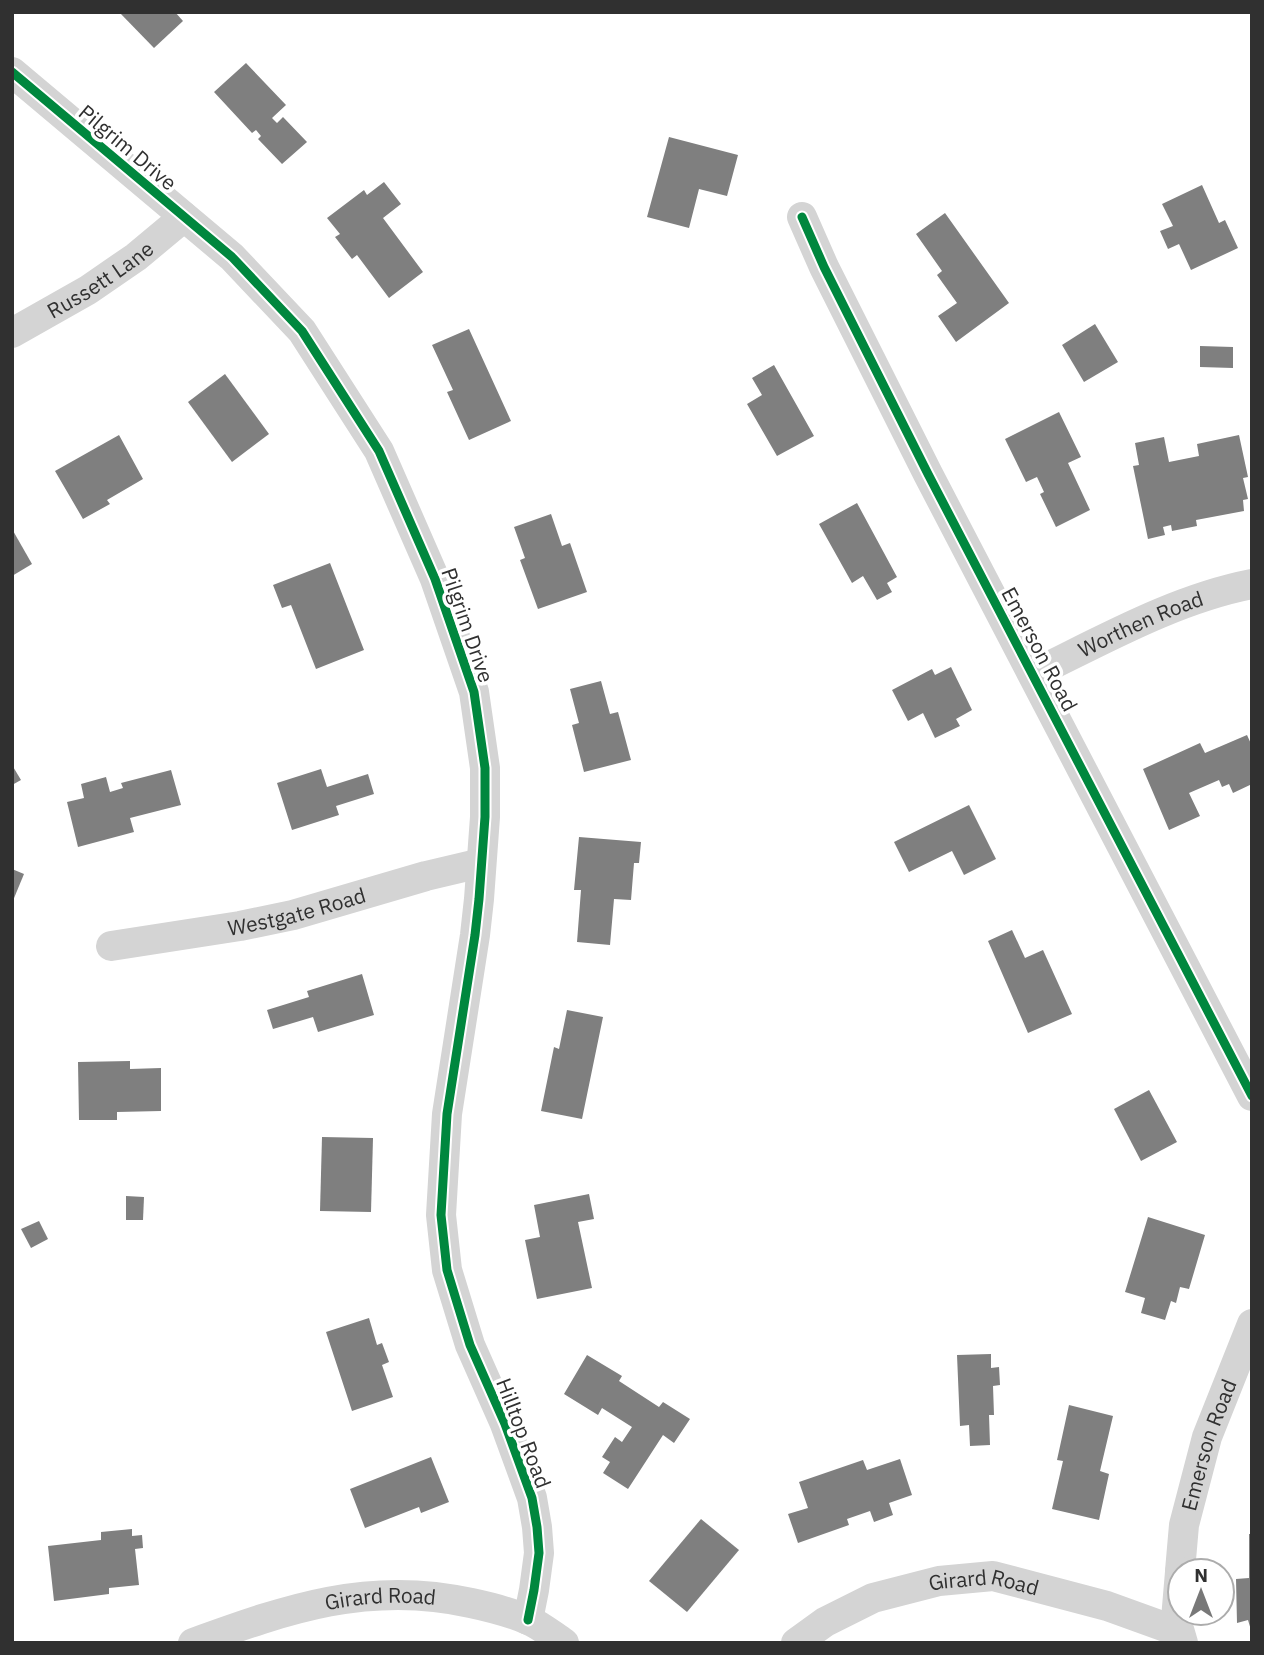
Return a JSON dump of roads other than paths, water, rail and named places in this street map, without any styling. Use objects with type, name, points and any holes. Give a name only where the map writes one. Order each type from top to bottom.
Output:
[{"type":"street","name":"Pilgrim Drive","points":[[12,72],[232,257],[302,331],[379,451],[435,579],[474,692],[485,768],[485,817],[475,935],[447,1114],[441,1215],[447,1270],[470,1345]]},
{"type":"street","name":"Emerson Road","points":[[802,217],[824,267],[922,462],[1252,1096]]},
{"type":"street","name":"Russett Lane","points":[[12,333],[88,290],[136,257],[184,218]]},
{"type":"street","name":"Worthen Road","points":[[1033,674],[1181,604],[1252,584]]},
{"type":"street","name":"Westgate Road","points":[[111,946],[293,915],[426,876],[481,863]]},
{"type":"street","name":"Emerson Road","points":[[1181,1557],[1184,1525],[1207,1437],[1252,1324]]},
{"type":"street","name":"Hilltop Road","points":[[470,1345],[505,1424],[532,1498],[539,1553],[528,1620]]},
{"type":"street","name":"Girard Road","points":[[796,1643],[825,1622],[873,1598],[939,1581],[992,1576],[1107,1606],[1181,1637]]},
{"type":"street","name":"Girard Road","points":[[193,1643],[284,1612],[323,1602],[364,1596],[406,1595],[451,1598],[490,1607],[528,1620],[564,1643]]}]
